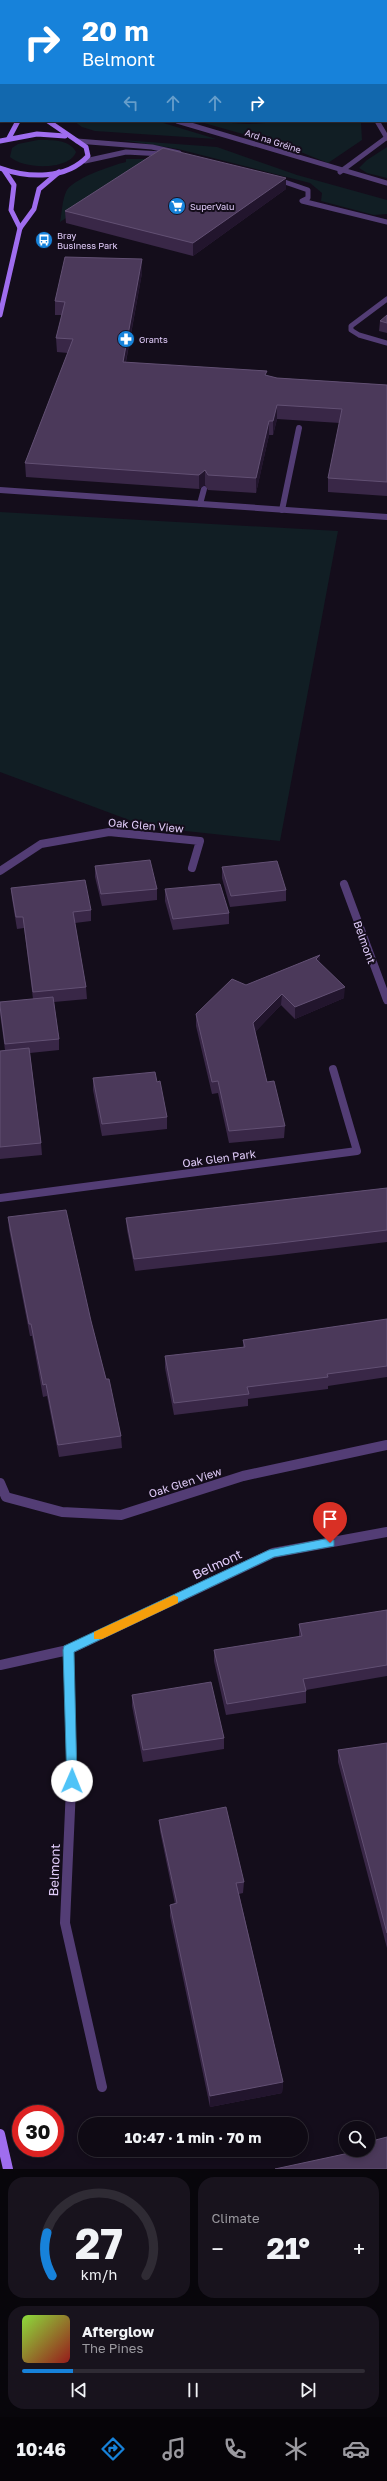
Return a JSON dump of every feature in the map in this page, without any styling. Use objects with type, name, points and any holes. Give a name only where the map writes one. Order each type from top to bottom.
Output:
[{"type":"main road","points":[[9,138],[17,122]]},
{"type":"main road","points":[[2,169],[33,174],[59,172],[75,167],[85,161],[88,150],[49,122]]},
{"type":"main road","points":[[0,141],[9,138],[37,134],[64,136],[76,140]]},
{"type":"main road","points":[[2,169],[14,185],[11,210],[20,228]]},
{"type":"main road","points":[[0,315],[20,228],[34,209],[39,189],[59,172]]},
{"type":"main road","points":[[0,2134],[8,2169]]},
{"type":"street","name":"Ard na Gréine","points":[[180,122],[280,151],[340,172],[387,183]]},
{"type":"street","points":[[340,172],[387,138],[378,122]]},
{"type":"street","points":[[76,140],[152,147],[187,156],[152,152],[126,152],[85,161]]},
{"type":"street","points":[[267,177],[304,187],[309,194],[302,201],[387,222]]},
{"type":"street","points":[[387,299],[351,326],[351,330],[359,335],[387,343]]},
{"type":"street","points":[[282,510],[299,428]]},
{"type":"street","points":[[200,504],[204,489]]},
{"type":"street","points":[[0,490],[387,517]]},
{"type":"street","name":"Oak Glen View","points":[[0,871],[41,844],[109,832],[200,841],[192,868]]},
{"type":"street","name":"Belmont","points":[[344,884],[387,1000]]},
{"type":"street","name":"Oak Glen Park","points":[[0,1198],[357,1150],[333,1069]]},
{"type":"street","name":"Oak Glen View","points":[[0,1483],[6,1496],[62,1512],[120,1515],[243,1476],[387,1445]]},
{"type":"street","name":"Belmont","points":[[0,1665],[68,1650],[272,1553],[387,1532]]},
{"type":"street","name":"Belmont","points":[[68,1650],[72,1766],[65,1923],[102,2087]]},
{"type":"shaded area","points":[[75,122],[160,122],[216,139],[95,131],[82,127]]},
{"type":"shaded area","points":[[200,122],[248,124],[281,122],[361,123],[362,140],[328,163],[288,147]]},
{"type":"shaded area","points":[[38,140],[65,142],[76,152],[72,158],[65,162],[45,166],[25,164],[10,157],[12,148],[18,144]]},
{"type":"shaded area","points":[[122,140],[217,147],[297,175],[387,200],[387,214],[374,215],[321,201],[322,193],[310,183],[178,149]]},
{"type":"shaded area","points":[[387,147],[387,178],[367,173],[359,168],[367,160]]},
{"type":"shaded area","points":[[126,159],[149,159],[147,165],[60,222],[64,199],[69,187],[93,173],[126,162]]},
{"type":"shaded area","points":[[0,512],[338,531],[280,841],[148,827],[0,772]]},
{"type":"building","name":"SuperValu","points":[[163,148],[286,178],[193,243],[65,211]]},
{"type":"building","points":[[65,257],[142,259],[123,362],[267,371],[265,375],[277,378],[387,385],[387,482],[328,478],[342,409],[277,405],[273,421],[269,421],[256,478],[208,475],[205,470],[199,475],[25,463],[73,339],[56,338],[65,302],[55,301]]},
{"type":"building","points":[[387,315],[387,323],[380,321]]},
{"type":"building","points":[[150,860],[157,889],[101,894],[95,866]]},
{"type":"building","points":[[277,861],[286,890],[231,896],[222,867]]},
{"type":"building","points":[[85,880],[91,910],[73,912],[86,987],[33,992],[23,917],[16,917],[11,888]]},
{"type":"building","points":[[220,884],[229,913],[173,919],[165,889]]},
{"type":"building","points":[[320,955],[316,959],[345,987],[295,1007],[282,994],[253,1023],[267,1082],[274,1081],[285,1126],[229,1131],[218,1081],[212,1082],[196,1014],[232,979],[246,985]]},
{"type":"building","points":[[53,997],[59,1039],[5,1044],[0,1002]]},
{"type":"building","points":[[29,1048],[41,1143],[0,1147],[0,1051]]},
{"type":"building","points":[[155,1072],[157,1082],[160,1081],[167,1117],[102,1124],[93,1078]]},
{"type":"building","points":[[387,1188],[387,1230],[134,1259],[126,1218]]},
{"type":"building","points":[[66,1210],[91,1321],[106,1379],[109,1379],[121,1436],[58,1445],[46,1384],[43,1385],[31,1324],[29,1324],[8,1217]]},
{"type":"building","points":[[387,1319],[387,1366],[327,1374],[328,1377],[247,1387],[249,1394],[174,1403],[165,1356],[245,1347],[243,1340]]},
{"type":"building","points":[[387,1610],[387,1665],[303,1679],[306,1691],[227,1704],[214,1650],[302,1636],[299,1624]]},
{"type":"building","points":[[211,1682],[224,1738],[143,1750],[132,1695]]},
{"type":"building","points":[[387,1743],[387,1933],[338,1750]]},
{"type":"building","points":[[226,1807],[244,1882],[236,1883],[283,2082],[210,2096],[170,1905],[177,1903],[159,1820]]},
{"type":"building","points":[[387,2137],[387,2169],[275,2169],[339,2155],[339,2157],[375,2157],[375,2140]]},
{"type":"slow traffic","points":[[98,1635],[174,1600]]},
{"type":"place","name":"SuperValu","points":[[177,206]]},
{"type":"place","name":"Bray Business Park","points":[[44,240]]},
{"type":"place","name":"Grants","points":[[126,339]]},
{"type":"route","points":[[72,1781],[68,1650],[272,1553],[330,1543]]}]
